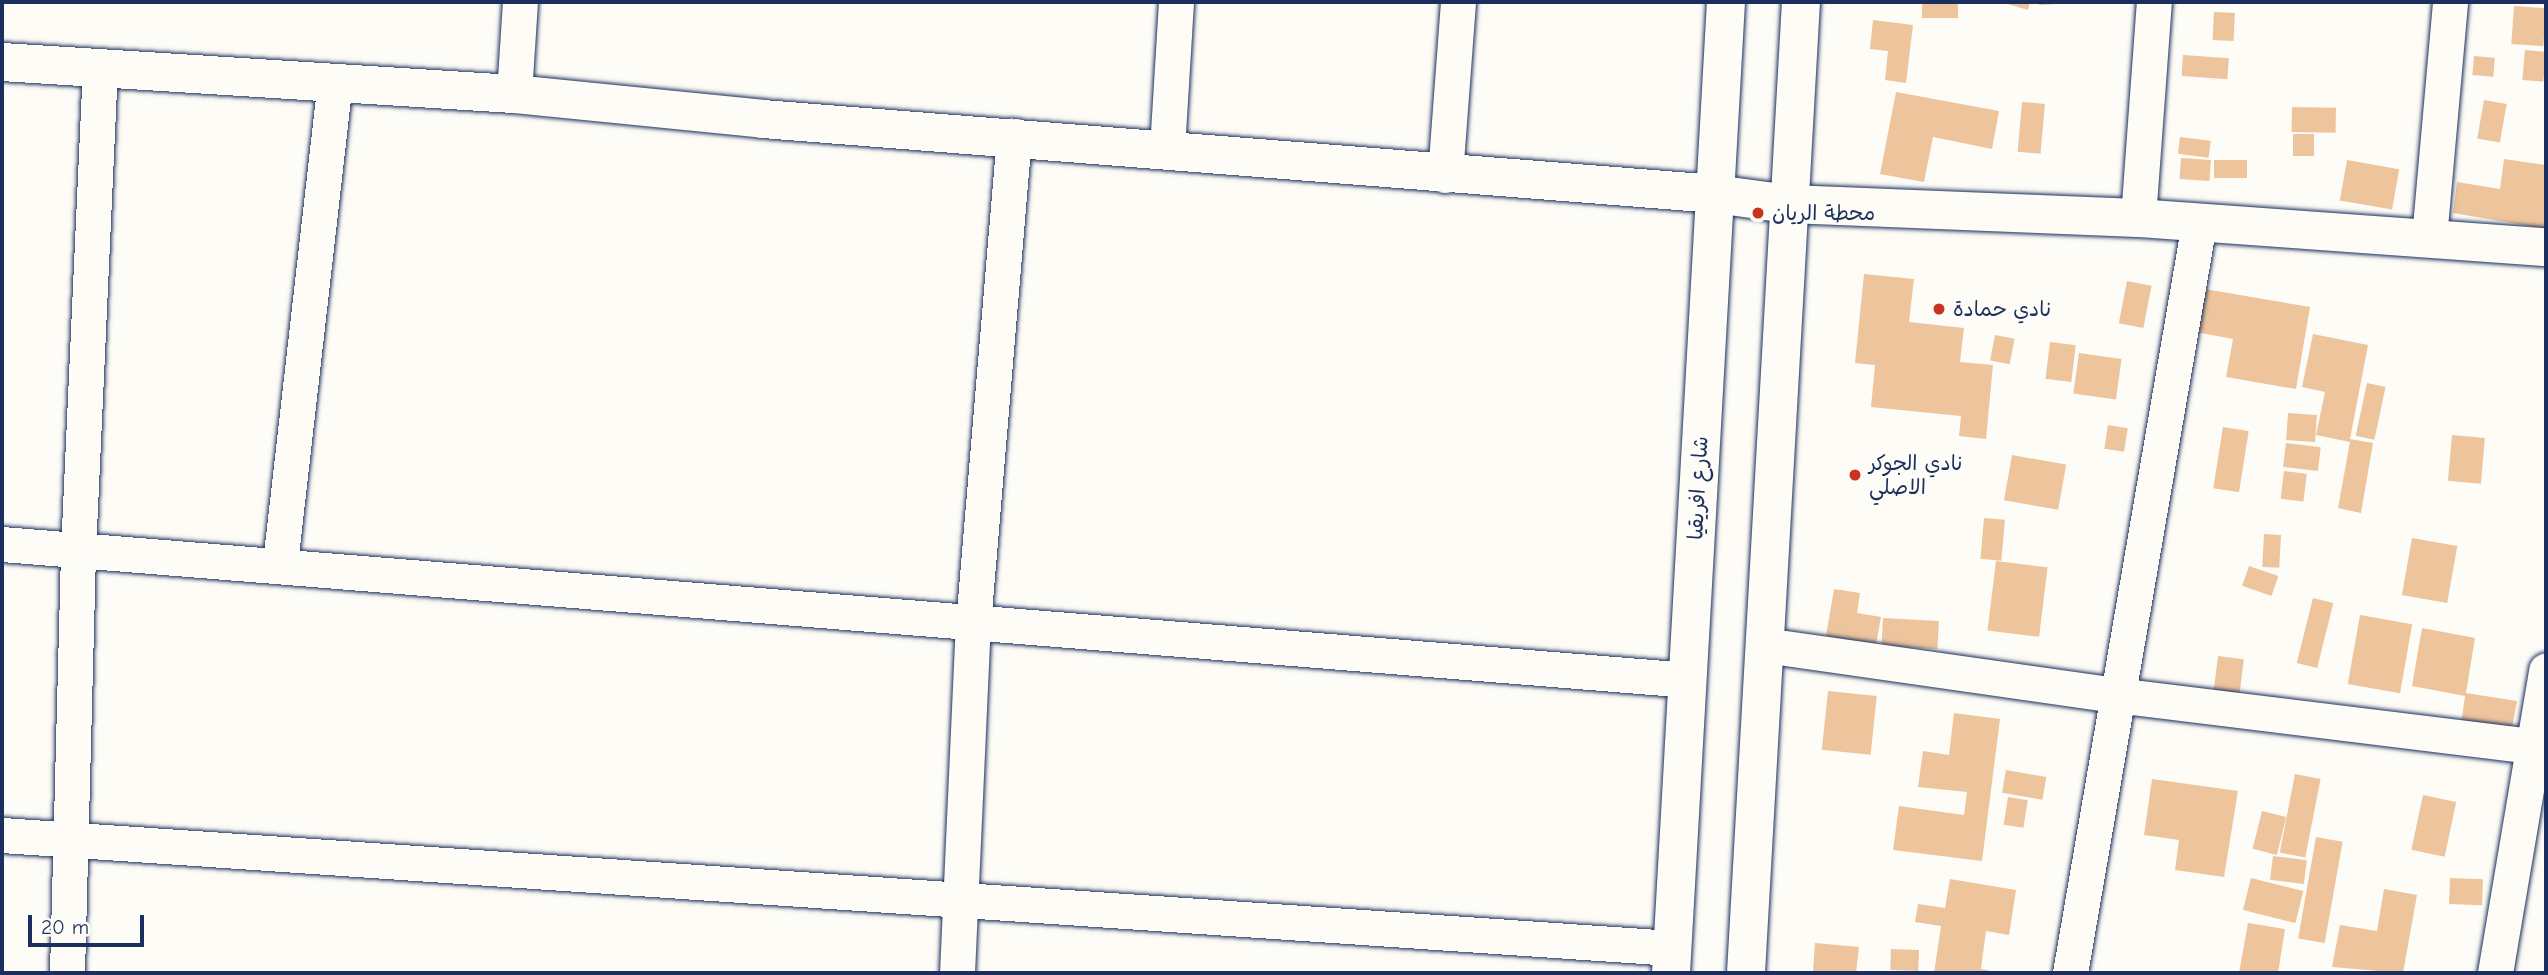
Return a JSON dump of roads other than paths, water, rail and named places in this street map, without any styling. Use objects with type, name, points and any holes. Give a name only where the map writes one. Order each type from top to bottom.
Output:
[{"type":"street","points":[[514,94],[520,2]]},
{"type":"street","points":[[1167,149],[1176,2]]},
{"type":"street","points":[[1445,175],[1458,2]]},
{"type":"street","name":"شارع افريقيا","points":[[1672,960],[1726,2]]},
{"type":"street","points":[[1746,973],[1801,2]]},
{"type":"street","points":[[2138,218],[2154,2]]},
{"type":"street","points":[[2429,238],[2450,2]]},
{"type":"street","points":[[2,62],[514,94],[763,119],[1014,136],[1445,175],[1715,194],[1789,204],[2138,218],[2546,247]]},
{"type":"street","points":[[67,973],[78,551],[100,68]]},
{"type":"street","points":[[280,563],[335,81]]},
{"type":"street","points":[[957,973],[973,624],[1014,136]]},
{"type":"street","points":[[2070,973],[2199,223]]},
{"type":"street","points":[[2,544],[280,563],[973,624],[1687,680]]},
{"type":"street","points":[[1765,645],[2116,695],[2540,748]]},
{"type":"street","points":[[2495,973],[2540,748],[2546,670]]},
{"type":"street","points":[[2,835],[961,903],[1672,960]]},
{"type":"place","name":"محطة الريان","points":[[1758,213]]},
{"type":"place","name":"نادي حمادة","points":[[1939,309]]},
{"type":"place","name":"نادي الجوكر الاصلي","points":[[1855,475]]}]
